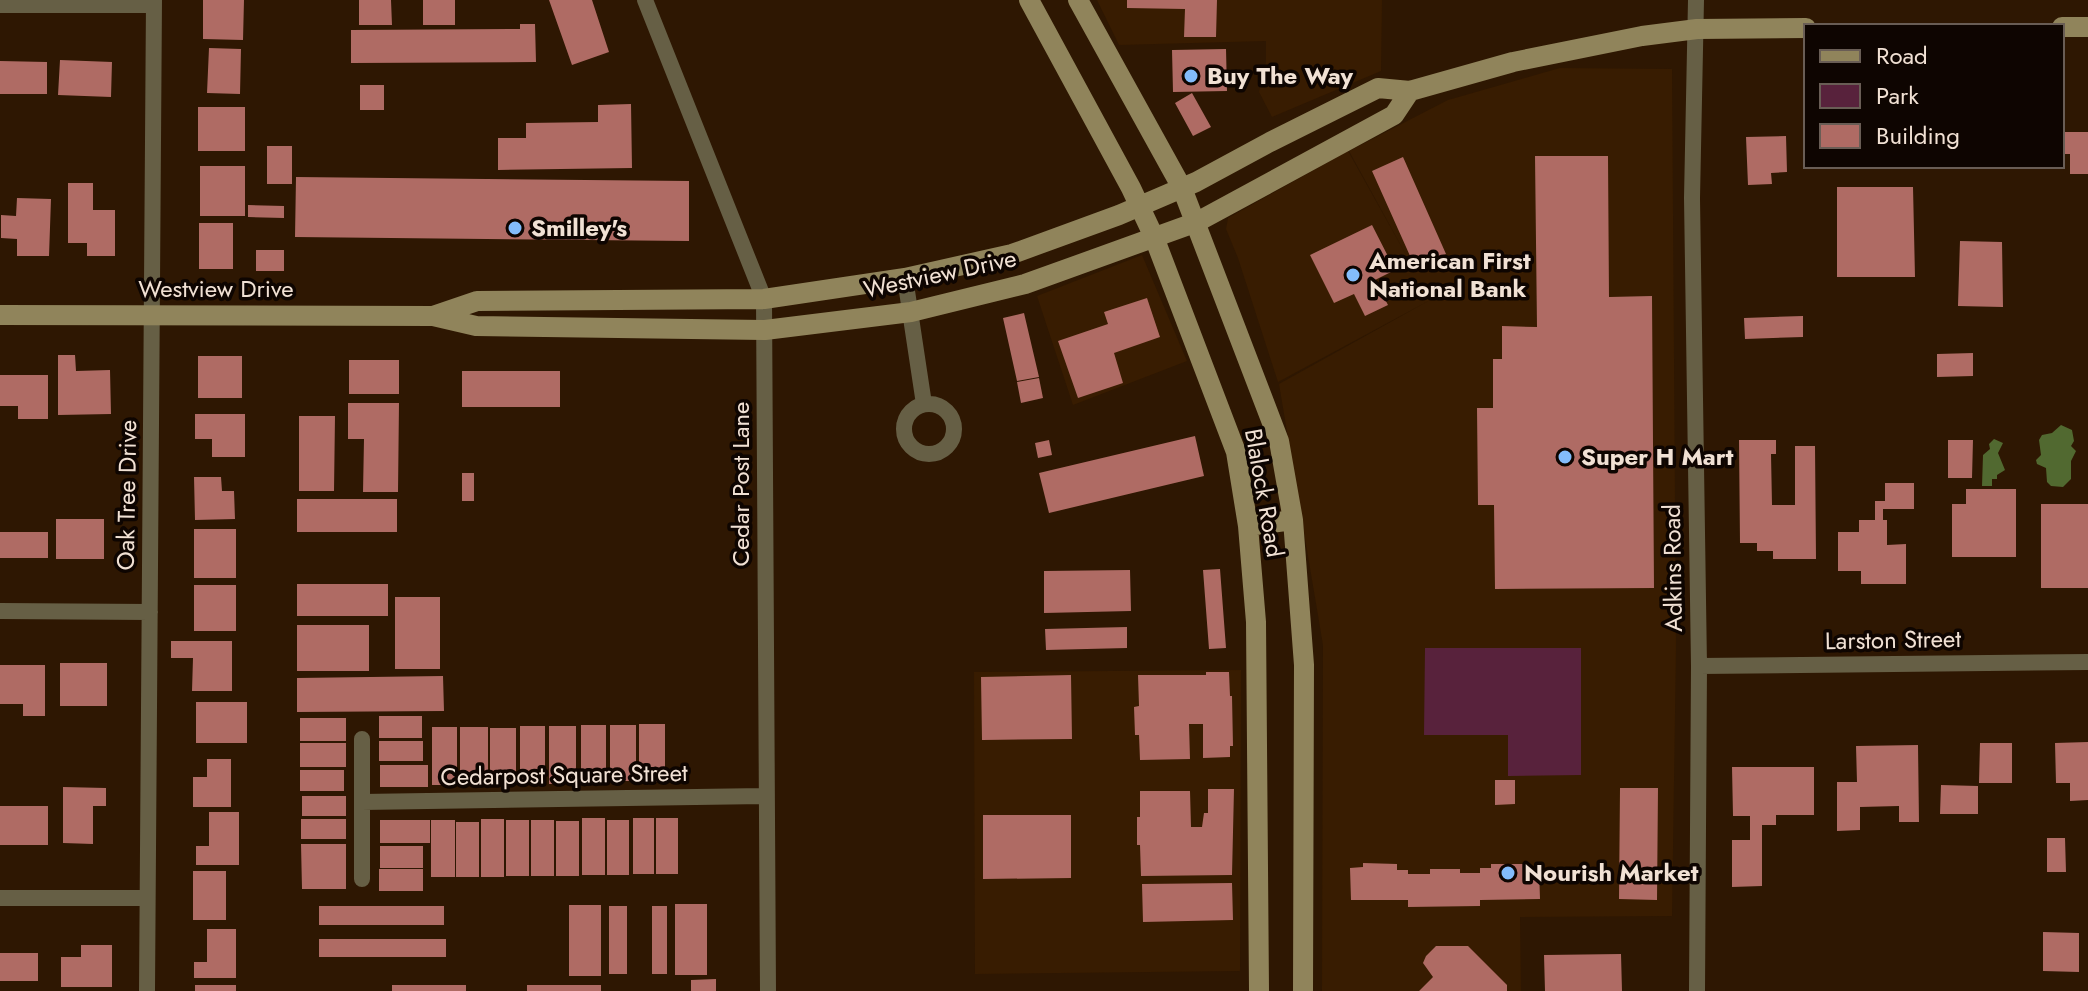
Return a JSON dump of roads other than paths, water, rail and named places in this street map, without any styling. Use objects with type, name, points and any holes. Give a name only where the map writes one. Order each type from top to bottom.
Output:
[{"type":"main road","name":"Blalock Road","points":[[1029,0],[1140,206],[1236,452],[1248,526],[1258,665],[1259,991]]},
{"type":"main road","name":"Blalock Road","points":[[1078,0],[1182,188],[1279,441],[1293,520],[1304,665],[1303,991]]},
{"type":"main road","points":[[2064,27],[2088,27]]},
{"type":"main road","name":"Westview Drive","points":[[433,316],[477,301],[764,299],[905,278],[1012,254],[1140,206],[1182,188],[1378,88],[1410,91],[1513,62],[1642,36],[1697,29],[1804,28]]},
{"type":"main road","name":"Westview Drive","points":[[0,315],[433,316],[476,326],[765,330],[911,312],[1025,284],[1197,222],[1394,115],[1410,91]]},
{"type":"main road","points":[[1248,526],[1293,520]]},
{"type":"street","name":"Cedar Post Lane","points":[[645,0],[764,299],[768,991]]},
{"type":"street","name":"Adkins Road","points":[[1696,0],[1692,198],[1699,666],[1697,991]]},
{"type":"street","points":[[0,5],[154,2]]},
{"type":"street","name":"Oak Tree Drive","points":[[147,991],[154,2]]},
{"type":"street","points":[[905,278],[924,404]]},
{"type":"street","points":[[0,611],[150,612]]},
{"type":"street","name":"Larston Street","points":[[1699,666],[2088,662]]},
{"type":"street","points":[[362,739],[362,879]]},
{"type":"street","name":"Cedarpost Square Street","points":[[362,802],[766,796]]},
{"type":"street","points":[[0,898],[146,898]]},
{"type":"place","name":"Buy The Way","points":[[1191,76]]},
{"type":"place","name":"Smilley's","points":[[515,228]]},
{"type":"place","name":"American First National Bank","points":[[1353,275]]},
{"type":"place","name":"Super H Mart","points":[[1565,457]]},
{"type":"place","name":"Nourish Market","points":[[1508,873]]}]
